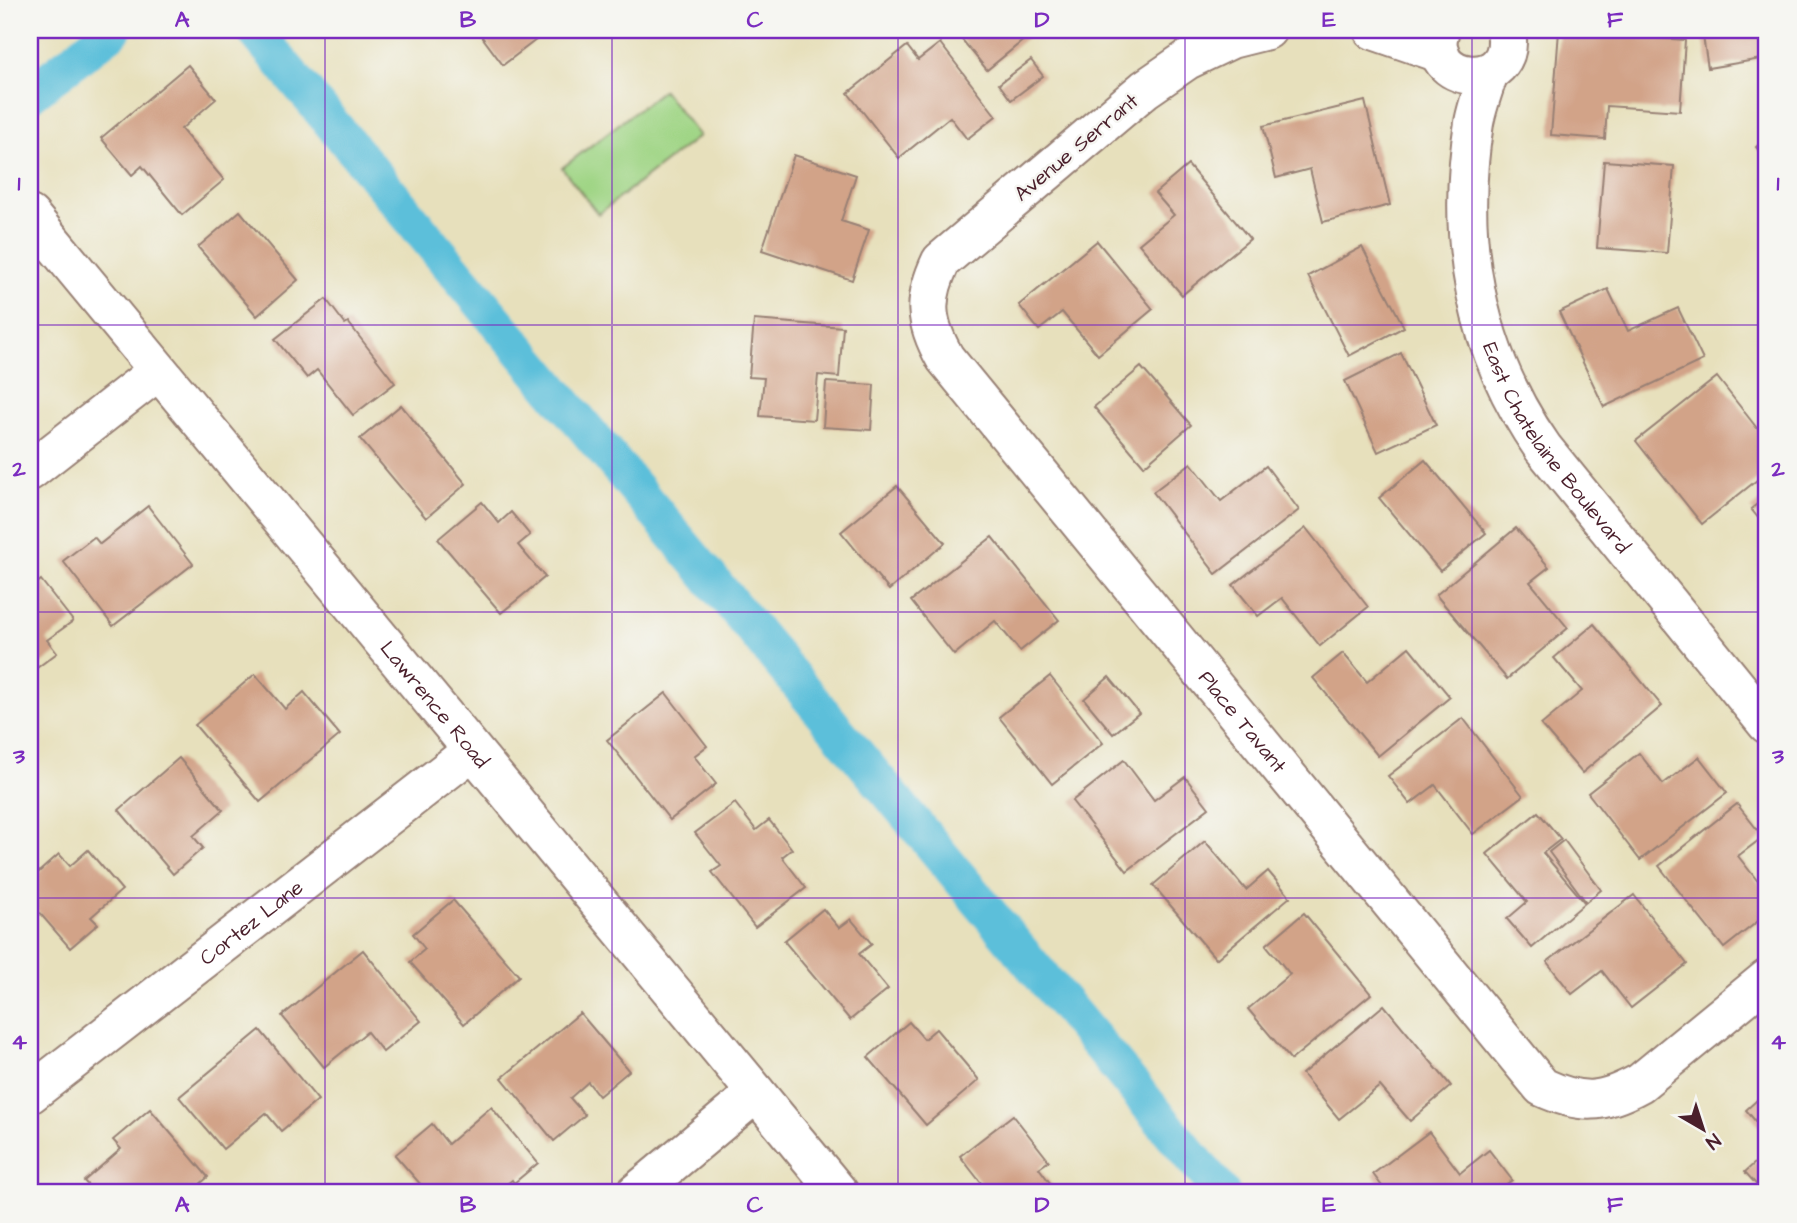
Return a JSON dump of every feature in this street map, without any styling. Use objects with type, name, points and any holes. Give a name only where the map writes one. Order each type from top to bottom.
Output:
[{"type":"street","name":"Avenue Serrant","points":[[927,310],[930,284],[941,261],[1145,89],[1187,60],[1231,39],[1268,30]]},
{"type":"street","points":[[1373,30],[1457,57],[1499,64],[1508,42],[1506,30]]},
{"type":"street","name":"East Chatelaine Boulevard","points":[[1457,57],[1474,121],[1467,205],[1469,263],[1481,319],[1500,373],[1526,424],[1543,447],[1767,724]]},
{"type":"street","name":"Lawrence Road","points":[[30,215],[839,1193]]},
{"type":"street","name":"Place Tavant","points":[[927,310],[932,336],[945,358],[1542,1087],[1565,1098],[1591,1101],[1616,1096],[1640,1083],[1767,979]]},
{"type":"street","points":[[30,471],[159,371]]},
{"type":"street","name":"Cortez Lane","points":[[30,1094],[472,751]]},
{"type":"street","points":[[636,1193],[756,1093]]},
{"type":"green space","points":[[663,90],[699,136],[598,214],[562,168]]},
{"type":"building","points":[[477,30],[549,30],[503,65]]},
{"type":"building","points":[[954,30],[1036,30],[987,70]]},
{"type":"building","points":[[1087,30],[1101,30],[1093,37]]},
{"type":"building","points":[[1702,30],[1767,30],[1767,58],[1708,68]]},
{"type":"building","points":[[1559,31],[1685,40],[1680,111],[1607,106],[1605,139],[1551,135]]},
{"type":"building","points":[[940,43],[996,116],[967,139],[950,117],[899,158],[848,93],[907,46],[918,60]]},
{"type":"building","points":[[1031,60],[1043,76],[1011,100],[999,84]]},
{"type":"building","points":[[188,65],[216,99],[181,129],[224,180],[182,215],[142,166],[132,175],[101,138]]},
{"type":"building","points":[[1365,101],[1390,205],[1323,222],[1310,169],[1276,178],[1263,126]]},
{"type":"building","points":[[1767,137],[1767,160],[1756,147]]},
{"type":"building","points":[[794,155],[856,175],[841,221],[869,230],[852,280],[762,250]]},
{"type":"building","points":[[1604,161],[1674,166],[1667,253],[1597,248]]},
{"type":"building","points":[[1188,165],[1250,239],[1182,295],[1139,244],[1174,215],[1155,193]]},
{"type":"building","points":[[240,211],[298,280],[257,316],[198,247]]},
{"type":"building","points":[[1097,241],[1153,309],[1098,355],[1062,312],[1039,330],[1019,305]]},
{"type":"building","points":[[1362,247],[1404,327],[1349,356],[1308,276]]},
{"type":"building","points":[[1608,289],[1628,331],[1678,308],[1703,360],[1604,407],[1559,312]]},
{"type":"building","points":[[326,299],[345,324],[348,322],[395,383],[353,415],[317,370],[307,378],[275,339]]},
{"type":"building","points":[[754,320],[843,327],[839,377],[818,375],[814,420],[760,416],[764,378],[749,377]]},
{"type":"building","points":[[1401,353],[1436,425],[1378,452],[1345,381]]},
{"type":"building","points":[[1141,367],[1191,425],[1144,466],[1094,407]]},
{"type":"building","points":[[1717,377],[1767,441],[1767,472],[1702,524],[1636,441]]},
{"type":"building","points":[[826,382],[874,385],[871,430],[823,427]]},
{"type":"building","points":[[401,405],[466,484],[426,518],[360,439]]},
{"type":"building","points":[[1425,460],[1486,533],[1440,571],[1379,498]]},
{"type":"building","points":[[1191,463],[1221,501],[1266,466],[1299,510],[1216,574],[1153,492]]},
{"type":"building","points":[[897,486],[945,543],[889,590],[841,532]]},
{"type":"building","points":[[1767,496],[1767,529],[1751,509]]},
{"type":"building","points":[[482,502],[499,523],[511,512],[530,535],[518,545],[545,577],[501,613],[438,539]]},
{"type":"building","points":[[148,506],[193,564],[113,626],[63,561],[94,537],[100,544]]},
{"type":"building","points":[[1306,528],[1368,607],[1320,646],[1282,598],[1258,616],[1233,585]]},
{"type":"building","points":[[1516,528],[1549,567],[1530,582],[1568,628],[1507,679],[1436,595]]},
{"type":"building","points":[[992,537],[1059,620],[1020,651],[995,621],[954,655],[911,601]]},
{"type":"building","points":[[41,580],[73,621],[47,640],[57,653],[30,673],[30,589]]},
{"type":"building","points":[[1594,624],[1662,706],[1582,773],[1541,725],[1582,691],[1554,658]]},
{"type":"building","points":[[1409,647],[1450,697],[1378,756],[1313,678],[1343,653],[1367,682]]},
{"type":"building","points":[[255,674],[285,709],[304,692],[340,735],[260,802],[195,725]]},
{"type":"building","points":[[1050,676],[1103,743],[1052,784],[999,717]]},
{"type":"building","points":[[1109,677],[1139,713],[1113,734],[1084,699]]},
{"type":"building","points":[[666,693],[707,746],[694,756],[716,784],[670,820],[607,740]]},
{"type":"building","points":[[1463,718],[1523,796],[1473,834],[1435,785],[1410,804],[1388,776]]},
{"type":"building","points":[[1639,753],[1663,784],[1699,757],[1727,793],[1640,860],[1588,793]]},
{"type":"building","points":[[179,758],[223,810],[193,836],[203,848],[173,874],[119,810]]},
{"type":"building","points":[[1124,760],[1154,800],[1185,777],[1209,808],[1127,871],[1072,801]]},
{"type":"building","points":[[735,803],[756,830],[769,820],[792,849],[782,857],[806,888],[755,927],[712,872],[721,866],[695,833]]},
{"type":"building","points":[[1737,804],[1763,837],[1738,856],[1767,893],[1767,914],[1724,948],[1659,866]]},
{"type":"building","points":[[1538,812],[1561,839],[1543,853],[1585,903],[1532,948],[1507,919],[1527,902],[1487,854]]},
{"type":"building","points":[[1564,840],[1601,890],[1586,902],[1549,852]]},
{"type":"building","points":[[1205,841],[1246,890],[1268,871],[1290,897],[1216,959],[1153,885]]},
{"type":"building","points":[[88,850],[122,890],[91,917],[98,924],[70,948],[30,902],[30,880],[59,854],[70,866]]},
{"type":"building","points":[[1634,895],[1687,964],[1631,1008],[1602,971],[1572,994],[1547,962]]},
{"type":"building","points":[[453,900],[519,976],[464,1024],[410,962],[425,949],[413,934]]},
{"type":"building","points":[[823,909],[839,928],[851,919],[872,944],[859,954],[888,989],[850,1020],[784,941]]},
{"type":"building","points":[[1304,913],[1371,994],[1291,1060],[1248,1009],[1290,974],[1266,945]]},
{"type":"building","points":[[363,950],[421,1021],[383,1052],[367,1032],[324,1067],[282,1016]]},
{"type":"building","points":[[1384,1005],[1451,1086],[1410,1121],[1380,1086],[1339,1119],[1302,1074]]},
{"type":"building","points":[[580,1013],[629,1071],[599,1096],[588,1082],[570,1098],[585,1115],[554,1141],[502,1078]]},
{"type":"building","points":[[909,1022],[924,1039],[936,1029],[979,1080],[926,1125],[868,1057]]},
{"type":"building","points":[[260,1030],[318,1100],[281,1131],[266,1113],[223,1149],[179,1097]]},
{"type":"building","points":[[1767,1091],[1767,1135],[1746,1110]]},
{"type":"building","points":[[491,1107],[538,1163],[514,1183],[512,1180],[496,1193],[428,1193],[395,1155],[432,1124],[448,1144]]},
{"type":"building","points":[[150,1109],[208,1177],[190,1193],[95,1193],[84,1181],[121,1149],[113,1140]]},
{"type":"building","points":[[1013,1115],[1049,1161],[1039,1168],[1056,1191],[1053,1193],[989,1193],[960,1156]]},
{"type":"building","points":[[1429,1132],[1460,1173],[1489,1150],[1512,1180],[1495,1193],[1387,1193],[1373,1174]]},
{"type":"building","points":[[1767,1152],[1767,1193],[1764,1193],[1745,1172]]},
{"type":"waterway","points":[[30,94],[113,30]]},
{"type":"waterway","points":[[254,30],[1222,1193]]}]
